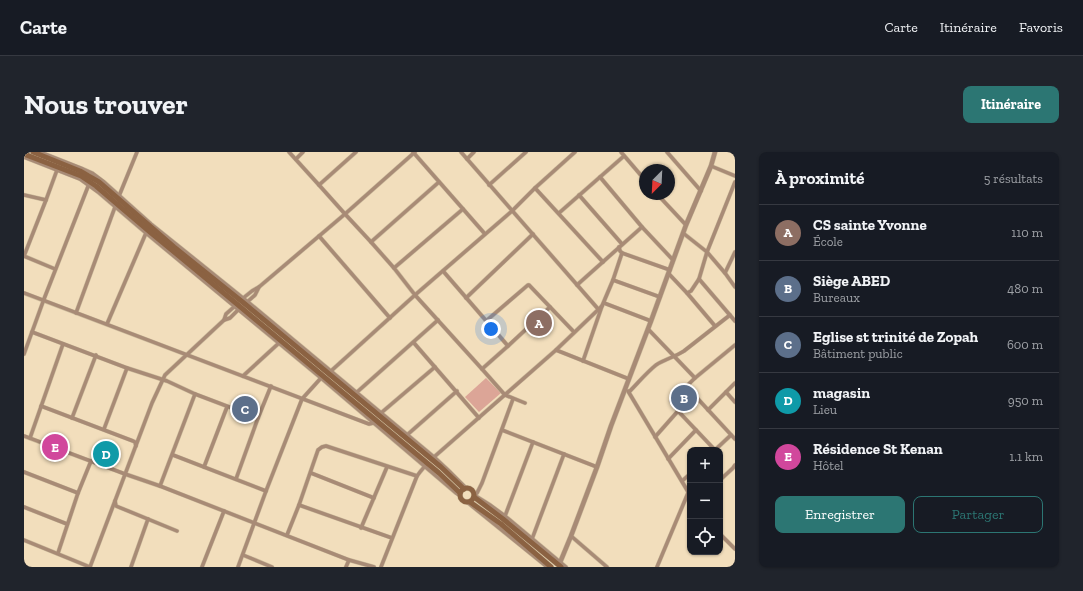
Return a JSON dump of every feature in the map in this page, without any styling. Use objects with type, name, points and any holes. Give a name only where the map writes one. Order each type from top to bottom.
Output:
[{"type":"main road","points":[[33,152],[80,171],[99,182],[439,473],[460,494],[462,500],[471,499],[503,519],[560,565]]},
{"type":"main road","points":[[24,154],[81,176],[103,191],[150,232],[241,304],[465,488],[471,489],[471,499]]},
{"type":"main road","points":[[460,494],[465,488]]},
{"type":"main road","points":[[471,499],[551,567]]},
{"type":"street","points":[[40,152],[83,169],[104,182],[241,304],[279,343],[456,493],[460,494]]},
{"type":"street","points":[[119,196],[136,152]]},
{"type":"street","points":[[289,152],[371,242],[415,295],[505,394],[524,403]]},
{"type":"street","points":[[296,159],[304,152]]},
{"type":"street","points":[[319,185],[356,152]]},
{"type":"street","points":[[24,540],[90,567],[152,403],[168,373],[224,320],[226,314],[255,295],[259,287],[414,152],[485,234]]},
{"type":"street","points":[[461,152],[577,285],[602,306],[651,321]]},
{"type":"street","points":[[467,159],[474,152]]},
{"type":"street","points":[[489,185],[526,152]]},
{"type":"street","points":[[332,371],[415,295],[512,211],[575,152]]},
{"type":"street","points":[[621,152],[639,173]]},
{"type":"street","points":[[667,152],[701,190]]},
{"type":"street","points":[[560,565],[686,225],[711,166],[713,153]]},
{"type":"street","points":[[559,213],[624,156]]},
{"type":"street","points":[[24,157],[89,184],[146,234],[332,371],[356,393],[434,457],[465,488]]},
{"type":"street","points":[[711,166],[735,176]]},
{"type":"street","points":[[55,270],[24,256],[57,170]]},
{"type":"street","points":[[600,177],[642,227],[673,260]]},
{"type":"street","points":[[371,242],[439,182]]},
{"type":"street","points":[[687,293],[691,291],[698,279],[707,252],[735,182]]},
{"type":"street","points":[[24,354],[89,184]]},
{"type":"street","points":[[535,188],[603,262]]},
{"type":"street","points":[[24,195],[46,200]]},
{"type":"street","points":[[579,195],[621,246],[620,251],[622,253],[614,280],[602,306],[583,361]]},
{"type":"street","points":[[663,200],[686,225]]},
{"type":"street","points":[[76,313],[115,206]]},
{"type":"street","points":[[394,268],[463,209]]},
{"type":"street","points":[[577,285],[642,227]]},
{"type":"street","points":[[683,233],[707,252],[735,286]]},
{"type":"street","points":[[107,324],[146,234]]},
{"type":"street","points":[[466,298],[533,234]]},
{"type":"street","points":[[319,236],[390,318]]},
{"type":"street","points":[[725,273],[735,252]]},
{"type":"street","points":[[622,253],[669,272],[715,326]]},
{"type":"street","points":[[443,271],[508,346]]},
{"type":"street","points":[[698,279],[735,320]]},
{"type":"street","points":[[614,280],[660,297]]},
{"type":"street","points":[[486,321],[528,286],[530,286],[574,332]]},
{"type":"street","points":[[24,292],[369,424],[373,423]]},
{"type":"street","points":[[434,457],[556,350],[602,306]]},
{"type":"street","points":[[482,369],[550,308]]},
{"type":"street","points":[[629,392],[655,366],[684,351],[730,315]]},
{"type":"street","points":[[356,393],[414,343],[438,320]]},
{"type":"street","points":[[648,329],[695,378]]},
{"type":"street","points":[[32,332],[127,368],[164,380],[227,407],[258,418]]},
{"type":"street","points":[[243,376],[279,343]]},
{"type":"street","points":[[414,343],[480,418]]},
{"type":"street","points":[[30,438],[63,344]]},
{"type":"street","points":[[731,435],[715,450],[670,401],[735,345]]},
{"type":"street","points":[[556,350],[629,379]]},
{"type":"street","points":[[72,418],[96,356]]},
{"type":"street","points":[[381,413],[435,367]]},
{"type":"street","points":[[104,430],[127,368]]},
{"type":"street","points":[[238,567],[302,398],[321,378]]},
{"type":"street","points":[[708,410],[735,383]]},
{"type":"street","points":[[236,479],[271,386]]},
{"type":"street","points":[[686,386],[735,439]]},
{"type":"street","points":[[626,387],[687,490]]},
{"type":"street","points":[[407,435],[457,391]]},
{"type":"street","points":[[726,392],[735,402]]},
{"type":"street","points":[[160,486],[195,394]]},
{"type":"street","points":[[471,499],[477,493],[482,483],[513,399]]},
{"type":"street","points":[[41,406],[133,441],[135,442],[136,446]]},
{"type":"street","points":[[204,467],[227,407]]},
{"type":"street","points":[[655,437],[678,411]]},
{"type":"street","points":[[502,430],[597,467]]},
{"type":"street","points":[[668,459],[696,430]]},
{"type":"street","points":[[24,436],[160,486],[349,560],[374,567]]},
{"type":"street","points":[[504,516],[533,442]]},
{"type":"street","points":[[287,535],[311,473],[318,450],[322,447],[326,446],[417,476]]},
{"type":"street","points":[[532,539],[564,454]]},
{"type":"street","points":[[173,455],[266,491]]},
{"type":"street","points":[[58,554],[78,493],[91,461]]},
{"type":"street","points":[[381,567],[417,476],[425,466]]},
{"type":"street","points":[[361,528],[387,467]]},
{"type":"street","points":[[723,477],[734,467]]},
{"type":"street","points":[[24,472],[78,493]]},
{"type":"street","points":[[311,473],[374,498]]},
{"type":"street","points":[[682,481],[687,477]]},
{"type":"street","points":[[471,499],[490,505],[532,539],[560,565],[566,567]]},
{"type":"street","points":[[471,499],[547,567]]},
{"type":"street","points":[[657,567],[687,499]]},
{"type":"street","points":[[115,500],[116,506],[177,531]]},
{"type":"street","points":[[299,504],[361,528],[392,538]]},
{"type":"street","points":[[24,507],[67,524]]},
{"type":"street","points":[[202,567],[224,511]]},
{"type":"street","points":[[131,567],[148,519]]},
{"type":"street","points":[[571,536],[607,567]]},
{"type":"street","points":[[723,537],[735,549]]},
{"type":"street","points":[[243,556],[272,567]]},
{"type":"street","points":[[346,567],[349,560]]},
{"type":"shaded area","points":[[486,378],[501,393],[479,412],[465,397]]},
{"type":"place","name":"CS sainte Yvonne","points":[[539,323]]},
{"type":"place","name":"Siège ABED","points":[[684,398]]},
{"type":"place","name":"Eglise st trinité de Zopah","points":[[245,409]]},
{"type":"place","name":"Résidence St Kenan","points":[[55,447]]},
{"type":"place","name":"magasin","points":[[106,454]]}]
